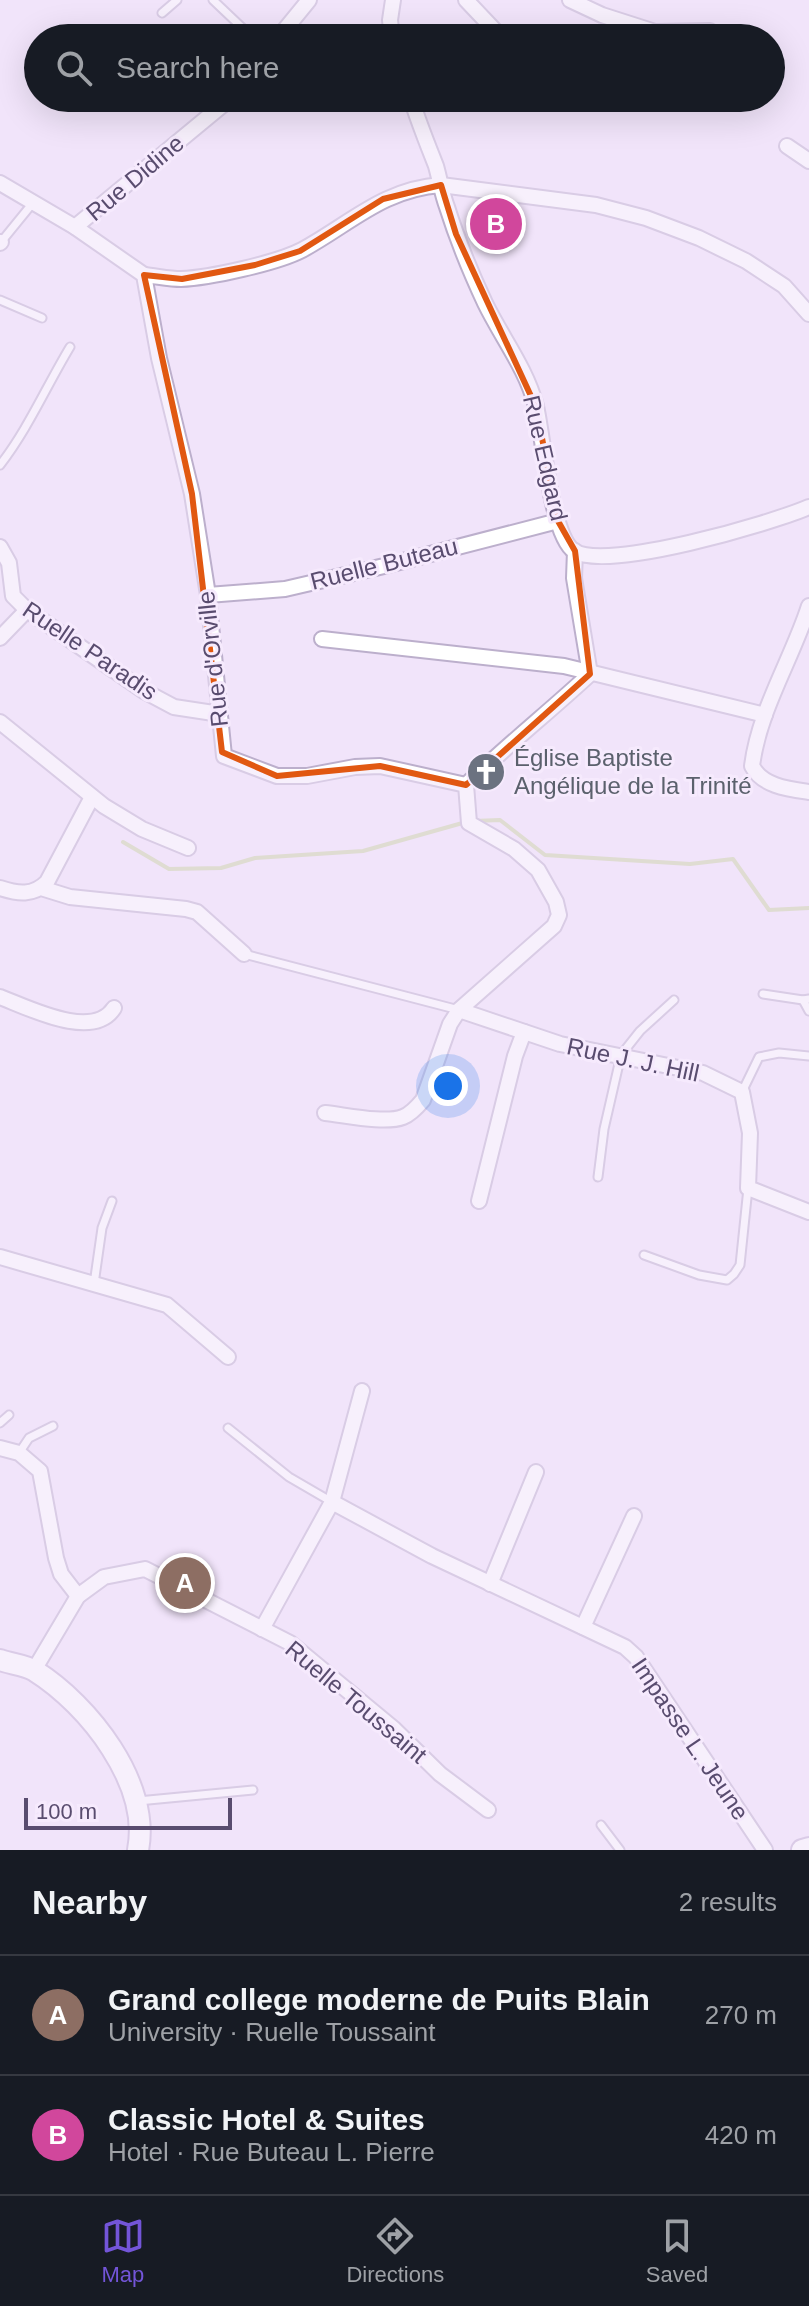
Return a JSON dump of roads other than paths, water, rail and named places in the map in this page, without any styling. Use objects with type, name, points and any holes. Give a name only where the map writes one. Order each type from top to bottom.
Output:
[{"type":"street","points":[[289,24],[309,0]]},
{"type":"street","points":[[390,24],[393,0]]},
{"type":"street","points":[[466,0],[489,24]]},
{"type":"street","points":[[570,0],[630,24]]},
{"type":"street","name":"Rue Didine","points":[[75,227],[214,112]]},
{"type":"street","name":"Rue Edgard","points":[[416,112],[456,234],[485,303],[531,390],[558,521],[566,543],[575,551],[588,555],[647,552],[743,529],[809,507]]},
{"type":"street","points":[[787,146],[809,161]]},
{"type":"street","points":[[0,183],[75,227],[144,275],[182,279],[255,265],[300,251],[383,199],[425,186],[441,185],[596,205],[646,218],[699,238],[746,261],[784,286],[809,314]]},
{"type":"street","name":"Rue d'Orville","points":[[144,275],[159,358],[192,494],[208,595],[224,756],[277,776],[307,776],[355,767],[380,766],[466,785]]},
{"type":"street","name":"Ruelle Buteau","points":[[208,595],[285,589],[558,521]]},
{"type":"street","name":"Ruelle Paradis","points":[[0,547],[9,563],[13,596],[27,610],[144,691],[174,707],[220,714]]},
{"type":"street","points":[[575,551],[574,578],[590,674]]},
{"type":"street","points":[[809,606],[803,641],[765,715],[752,766],[764,781],[809,792]]},
{"type":"street","points":[[0,638],[27,610]]},
{"type":"street","points":[[322,639],[564,666],[765,715]]},
{"type":"street","points":[[325,1113],[391,1119],[404,1117],[416,1109],[423,1100],[450,1024],[459,1010],[554,926],[559,915],[556,902],[538,870],[514,849],[468,820],[466,785],[508,744],[557,706],[590,674]]},
{"type":"street","points":[[0,722],[92,797],[142,829],[188,848]]},
{"type":"street","points":[[41,888],[92,797]]},
{"type":"street","points":[[0,888],[20,893],[41,888],[70,897],[186,909],[197,912],[244,954]]},
{"type":"street","points":[[0,997],[65,1020],[90,1024],[108,1017],[114,1008]]},
{"type":"street","name":"Rue J. J. Hill","points":[[459,1010],[560,1044],[703,1073],[742,1092]]},
{"type":"street","points":[[479,1201],[515,1056],[524,1032]]},
{"type":"street","points":[[742,1092],[750,1133],[748,1188],[809,1212]]},
{"type":"street","points":[[0,1257],[167,1305],[228,1357]]},
{"type":"street","points":[[262,1629],[332,1502],[362,1391]]},
{"type":"street","points":[[0,1448],[19,1453],[40,1471],[56,1558],[61,1574],[78,1596]]},
{"type":"street","points":[[490,1584],[536,1472]]},
{"type":"street","name":"Impasse L. Jeune","points":[[332,1502],[432,1556],[625,1647],[636,1657],[765,1850]]},
{"type":"street","points":[[583,1627],[634,1516]]},
{"type":"street","name":"Ruelle Toussaint","points":[[34,1670],[78,1596],[104,1577],[145,1569],[290,1643],[394,1729],[440,1774],[488,1810]]},
{"type":"street","points":[[0,1660],[34,1670],[76,1705],[103,1737],[128,1775],[141,1834],[138,1850]]},
{"type":"street","points":[[802,1850],[809,1848]]},
{"type":"lane","points":[[162,13],[177,0]]},
{"type":"lane","points":[[213,0],[240,24]]},
{"type":"lane","points":[[0,242],[32,204]]},
{"type":"lane","points":[[0,300],[42,318]]},
{"type":"lane","points":[[0,465],[26,429],[42,393],[70,347]]},
{"type":"lane","points":[[244,954],[459,1010]]},
{"type":"lane","points":[[763,994],[806,1000],[809,1011]]},
{"type":"lane","points":[[598,1177],[604,1129],[621,1055],[640,1031],[674,1000]]},
{"type":"lane","points":[[742,1092],[759,1057],[779,1053],[809,1056]]},
{"type":"lane","points":[[644,1255],[699,1275],[727,1280],[740,1265],[748,1188]]},
{"type":"lane","points":[[94,1284],[102,1228],[112,1201]]},
{"type":"lane","points":[[0,1423],[9,1415]]},
{"type":"lane","points":[[19,1453],[29,1438],[53,1426]]},
{"type":"lane","points":[[228,1428],[289,1477],[332,1502]]},
{"type":"lane","points":[[136,1801],[253,1790]]},
{"type":"lane","points":[[601,1825],[620,1850]]},
{"type":"waterway","points":[[474,821],[500,820],[545,855],[690,864],[733,859],[769,910],[809,908]]},
{"type":"waterway","points":[[123,842],[169,869],[221,868],[255,858],[363,851],[466,822]]},
{"type":"place","name":"Classic Hotel & Suites","points":[[496,224]]},
{"type":"place","name":"Église Baptiste Angélique de la Trinité","points":[[486,772]]},
{"type":"place","name":"Grand college moderne de Puits Blain","points":[[185,1583]]}]
